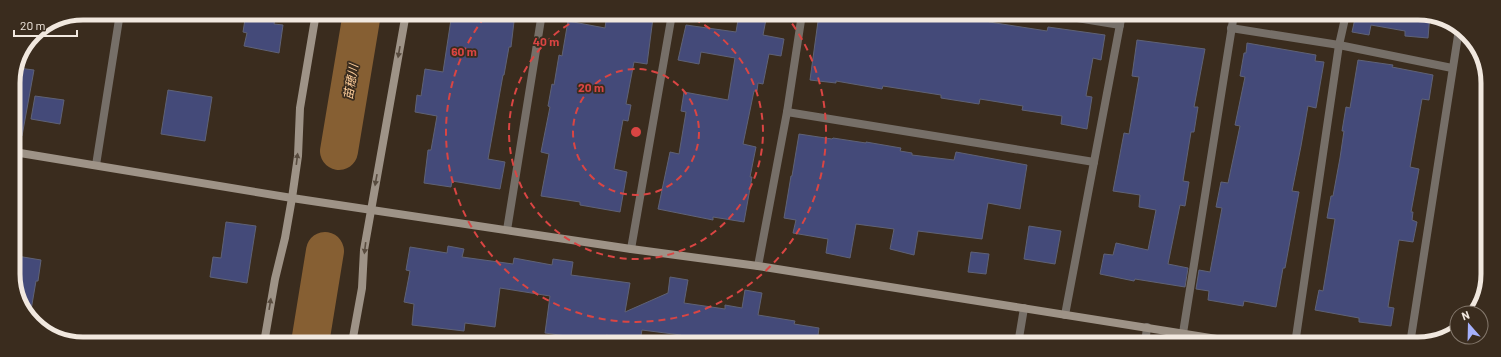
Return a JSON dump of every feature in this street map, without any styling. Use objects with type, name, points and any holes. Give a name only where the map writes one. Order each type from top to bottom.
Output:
[{"type":"street","points":[[96,165],[119,20]]},
{"type":"street","points":[[265,337],[275,279],[285,238],[292,198],[298,156],[300,108],[315,20]]},
{"type":"street","points":[[353,337],[362,288],[364,250],[405,20]]},
{"type":"street","points":[[506,230],[541,20]]},
{"type":"street","points":[[632,249],[671,20]]},
{"type":"street","points":[[758,266],[787,112],[801,20]]},
{"type":"street","points":[[1086,20],[1120,26]]},
{"type":"street","points":[[1065,315],[1121,20]]},
{"type":"street","points":[[1183,333],[1233,20]]},
{"type":"street","points":[[1295,337],[1339,45],[1345,20]]},
{"type":"street","points":[[1231,28],[1339,45],[1452,68]]},
{"type":"street","points":[[1411,337],[1458,35]]},
{"type":"street","points":[[787,112],[1094,162]]},
{"type":"street","points":[[20,153],[292,198],[632,249],[758,266],[1207,337]]},
{"type":"street","points":[[1019,337],[1024,308]]},
{"type":"street","points":[[1145,337],[1147,328]]},
{"type":"building","points":[[245,20],[275,20],[274,24],[283,25],[279,53],[244,46],[247,33],[243,32]]},
{"type":"building","points":[[451,20],[514,20],[511,47],[509,47],[503,75],[488,159],[505,162],[500,189],[452,181],[451,187],[424,183],[428,150],[431,150],[437,116],[415,112],[417,95],[421,96],[425,69],[443,72]]},
{"type":"building","points":[[606,20],[653,20],[647,64],[634,62],[626,104],[631,105],[628,121],[623,120],[614,169],[627,172],[620,212],[580,205],[580,202],[541,196],[549,154],[541,152],[550,107],[548,106],[552,84],[554,85],[559,55],[562,56],[568,21],[605,28]]},
{"type":"building","points":[[738,20],[766,20],[763,35],[784,39],[781,56],[769,54],[763,84],[758,83],[757,91],[754,91],[743,144],[756,147],[744,222],[713,217],[713,220],[658,209],[670,152],[679,154],[686,112],[681,111],[684,92],[728,100],[735,58],[701,52],[699,64],[678,60],[686,25],[736,32]]},
{"type":"building","points":[[818,20],[989,20],[989,22],[1047,31],[1048,27],[1105,35],[1101,60],[1093,58],[1086,96],[1092,97],[1087,129],[1061,124],[1062,116],[1022,110],[1023,106],[980,99],[979,104],[941,98],[941,95],[883,86],[882,89],[836,81],[836,83],[810,80]]},
{"type":"building","points":[[1355,20],[1429,21],[1428,38],[1405,36],[1405,31],[1371,25],[1369,35],[1352,32]]},
{"type":"building","points":[[1137,40],[1205,49],[1194,107],[1198,107],[1194,132],[1191,132],[1183,181],[1189,182],[1185,206],[1180,205],[1168,264],[1188,268],[1185,287],[1135,279],[1134,281],[1100,274],[1104,254],[1113,255],[1116,243],[1148,250],[1156,210],[1139,207],[1140,195],[1113,191],[1124,133],[1129,134],[1139,77],[1132,76]]},
{"type":"building","points":[[1247,43],[1316,55],[1315,61],[1324,62],[1316,108],[1308,106],[1292,191],[1299,192],[1276,307],[1244,301],[1243,306],[1208,300],[1209,291],[1196,289],[1199,270],[1210,272],[1222,208],[1216,207],[1221,182],[1228,183],[1240,126],[1235,125],[1245,77],[1240,76]]},
{"type":"building","points":[[1358,60],[1393,65],[1392,67],[1433,75],[1429,100],[1422,99],[1410,167],[1419,169],[1411,212],[1413,212],[1412,220],[1417,222],[1413,242],[1399,240],[1388,307],[1394,308],[1391,326],[1359,322],[1359,318],[1315,310],[1319,290],[1323,291],[1335,219],[1327,218],[1331,196],[1333,196],[1340,158],[1346,107],[1350,108]]},
{"type":"building","points":[[22,68],[34,70],[22,136],[20,136],[20,79]]},
{"type":"building","points":[[168,90],[212,97],[205,141],[161,134]]},
{"type":"building","points":[[35,96],[64,100],[60,124],[31,119]]},
{"type":"building","points":[[799,134],[901,148],[900,151],[912,153],[912,155],[954,160],[956,152],[1027,165],[1020,209],[988,203],[982,239],[918,231],[914,255],[890,249],[894,229],[856,224],[850,258],[826,253],[828,239],[793,233],[796,220],[784,218]]},
{"type":"building","points":[[226,222],[256,226],[247,283],[210,277],[213,257],[221,258]]},
{"type":"building","points":[[1029,226],[1061,231],[1055,264],[1024,259]]},
{"type":"building","points":[[448,246],[464,249],[462,257],[513,264],[514,258],[552,265],[553,259],[573,262],[571,275],[630,283],[625,312],[668,293],[670,277],[688,280],[684,303],[725,309],[725,305],[742,308],[745,290],[762,293],[758,315],[795,321],[794,324],[819,328],[818,337],[681,337],[681,335],[642,330],[641,337],[617,337],[606,335],[606,337],[574,337],[545,333],[550,296],[500,288],[495,327],[465,323],[464,331],[412,325],[414,304],[404,302],[410,271],[406,270],[410,247],[447,253]]},
{"type":"building","points":[[971,252],[989,254],[986,274],[968,272]]},
{"type":"building","points":[[20,256],[41,260],[38,281],[36,281],[31,309],[23,294],[21,286]]},
{"type":"waterway","name":"苗穂川","points":[[339,151],[361,20]]},
{"type":"waterway","name":"苗穂川","points":[[311,337],[325,251]]}]
